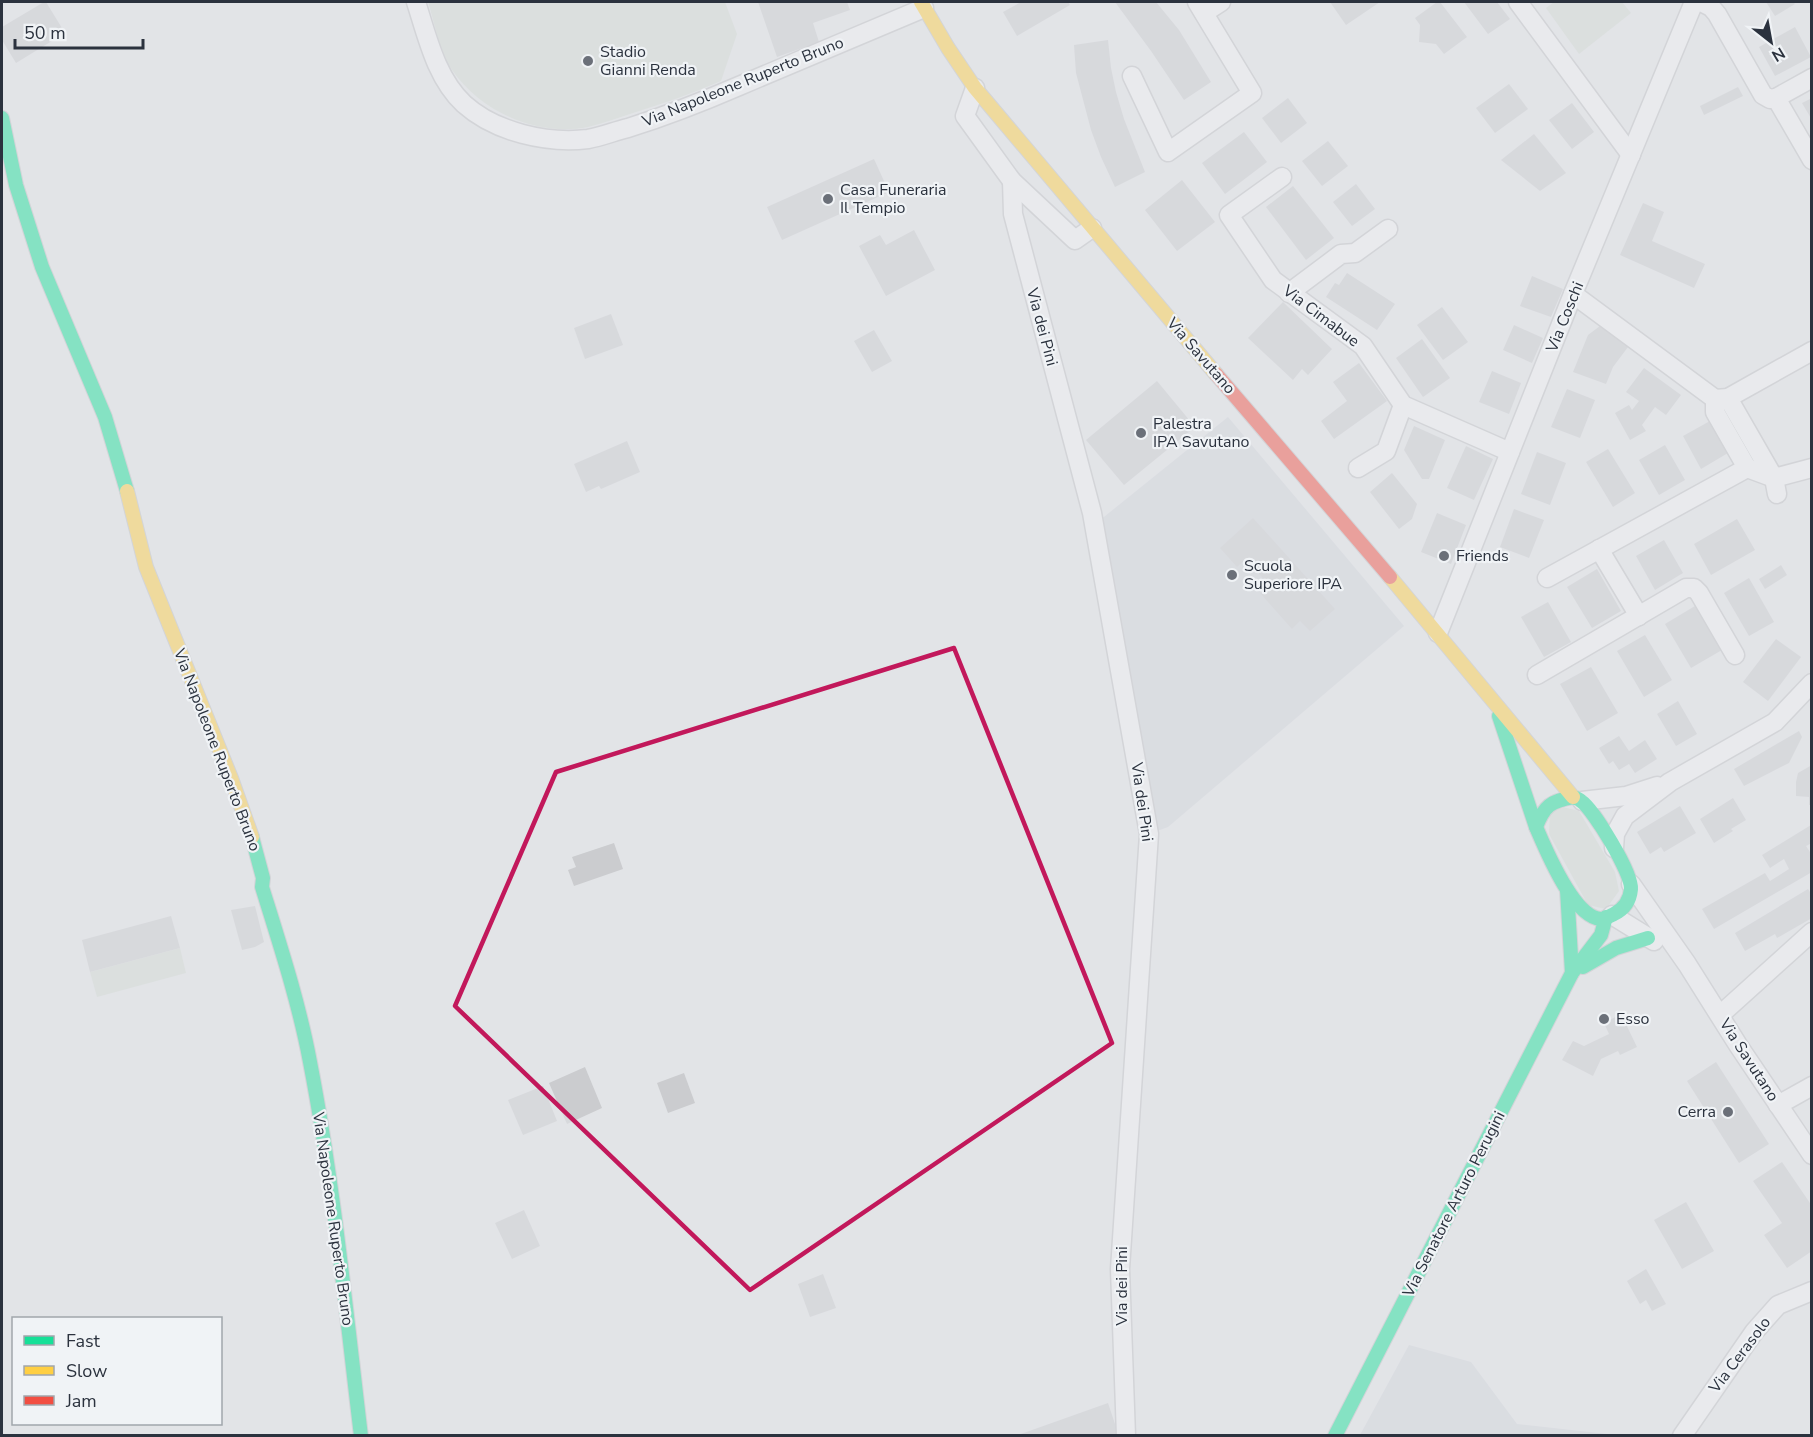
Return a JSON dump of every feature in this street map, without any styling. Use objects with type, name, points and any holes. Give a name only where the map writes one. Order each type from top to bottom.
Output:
[{"type":"street","name":"Via Napoleone Ruperto Bruno","points":[[416,2],[440,70],[464,104],[496,124],[520,134],[561,140],[589,138],[685,109],[922,5]]},
{"type":"street","points":[[1132,76],[1168,152],[1252,93],[1201,7],[1221,2]]},
{"type":"street","points":[[1518,2],[1631,155]]},
{"type":"street","name":"Via Coschi","points":[[1438,633],[1573,294],[1694,2]]},
{"type":"street","points":[[1701,2],[1711,7],[1717,14],[1763,95],[1770,99],[1776,98],[1812,78]]},
{"type":"street","name":"Via Savutano","points":[[922,5],[975,88],[1494,701],[1593,814],[1614,848],[1631,884],[1687,964],[1812,1155]]},
{"type":"street","points":[[975,88],[964,116],[1012,181],[1074,240],[1092,228]]},
{"type":"street","points":[[1776,98],[1812,160]]},
{"type":"street","name":"Via Napoleone Ruperto Bruno","points":[[2,118],[16,185],[42,267],[105,417],[146,567],[231,778],[264,878],[262,887],[291,980],[310,1061],[328,1175],[361,1436]]},
{"type":"street","name":"Via Cimabue","points":[[1282,177],[1229,215],[1273,280],[1363,346],[1403,405]]},
{"type":"street","name":"Via dei Pini","points":[[1012,181],[1012,214],[1092,513],[1149,834],[1120,1269],[1126,1436]]},
{"type":"street","points":[[1289,293],[1341,254],[1355,253],[1388,229]]},
{"type":"street","points":[[1573,294],[1721,399],[1775,486]]},
{"type":"street","points":[[1775,486],[1747,468],[1716,412],[1721,399],[1812,351]]},
{"type":"street","points":[[1358,468],[1386,451],[1403,405],[1510,452]]},
{"type":"street","points":[[1547,578],[1747,468]]},
{"type":"street","points":[[1775,486],[1812,468]]},
{"type":"street","points":[[1599,549],[1639,616]]},
{"type":"street","points":[[1537,675],[1686,588],[1694,588],[1699,593],[1736,655]]},
{"type":"street","points":[[1614,848],[1615,834],[1625,816],[1670,782],[1775,722],[1812,683]]},
{"type":"street","points":[[1494,701],[1536,827],[1547,853],[1577,905],[1589,915],[1600,919],[1609,916],[1687,964]]},
{"type":"street","points":[[1536,827],[1541,812],[1553,801],[1626,795],[1670,782]]},
{"type":"street","name":"Via Senatore Arturo Perugini","points":[[1335,1436],[1572,973],[1601,935],[1609,916],[1624,908],[1631,884]]},
{"type":"street","points":[[1567,890],[1572,973],[1616,948],[1648,938]]},
{"type":"street","points":[[1720,1016],[1812,932]]},
{"type":"street","points":[[1778,1105],[1812,1086]]},
{"type":"street","name":"Via Cerasolo","points":[[1682,1436],[1754,1332],[1778,1305],[1812,1291]]},
{"type":"highlighted area","points":[[954,648],[1112,1043],[750,1290],[455,1006],[556,772]]},
{"type":"shaded area","name":"Stadio Gianni Renda","points":[[428,2],[725,2],[737,34],[721,81],[588,127],[549,128],[512,118],[494,109],[464,85],[452,70],[444,54]]},
{"type":"shaded area","points":[[1554,2],[1622,2],[1631,13],[1579,54],[1546,8]]},
{"type":"shaded area","name":"Scuola Superiore IPA","points":[[1228,417],[1404,626],[1168,827],[1149,834],[1094,525]]},
{"type":"shaded area","points":[[1559,806],[1579,811],[1615,872],[1619,891],[1606,909],[1588,905],[1549,834],[1550,813]]},
{"type":"shaded area","points":[[180,948],[186,973],[97,997],[90,972]]},
{"type":"shaded area","points":[[1409,1345],[1471,1362],[1517,1424],[1616,1435],[1360,1435]]},
{"type":"building","points":[[44,2],[65,33],[16,63],[2,40],[2,27]]},
{"type":"building","points":[[758,2],[847,2],[850,10],[813,23],[819,42],[777,57]]},
{"type":"building","points":[[1021,2],[1068,2],[1070,5],[1017,36],[1003,12]]},
{"type":"building","points":[[1115,2],[1156,2],[1179,30],[1211,82],[1184,100]]},
{"type":"building","points":[[1330,2],[1380,2],[1346,25]]},
{"type":"building","points":[[1440,2],[1467,37],[1444,54],[1436,44],[1419,42],[1420,25],[1415,18]]},
{"type":"building","points":[[1464,2],[1497,2],[1510,19],[1488,34]]},
{"type":"building","points":[[1766,2],[1793,2],[1795,4],[1775,16]]},
{"type":"building","points":[[1795,27],[1811,57],[1775,76],[1759,47]]},
{"type":"building","points":[[1108,40],[1116,92],[1145,172],[1115,187],[1091,130],[1076,73],[1074,45]]},
{"type":"building","points":[[1509,84],[1528,109],[1495,133],[1476,108]]},
{"type":"building","points":[[1738,87],[1743,96],[1704,115],[1700,106]]},
{"type":"building","points":[[1288,98],[1307,123],[1281,143],[1262,118]]},
{"type":"building","points":[[1812,98],[1812,120],[1802,103]]},
{"type":"building","points":[[1572,103],[1594,132],[1572,149],[1549,120]]},
{"type":"building","points":[[1244,132],[1267,162],[1225,194],[1202,163]]},
{"type":"building","points":[[1534,134],[1566,173],[1540,191],[1501,160]]},
{"type":"building","points":[[1328,141],[1348,166],[1322,186],[1302,161]]},
{"type":"building","name":"Casa Funeraria Il Tempio","points":[[874,159],[889,192],[782,240],[767,207]]},
{"type":"building","points":[[1182,180],[1215,222],[1177,251],[1145,210]]},
{"type":"building","points":[[1356,184],[1375,209],[1352,226],[1333,202]]},
{"type":"building","points":[[1293,186],[1334,238],[1306,260],[1266,207]]},
{"type":"building","points":[[1643,203],[1664,212],[1652,241],[1705,264],[1694,288],[1620,255]]},
{"type":"building","points":[[914,230],[935,270],[886,296],[859,246],[880,235],[886,245]]},
{"type":"building","points":[[1347,273],[1395,304],[1377,330],[1326,297],[1335,283],[1339,285]]},
{"type":"building","points":[[1532,276],[1563,289],[1551,317],[1520,306]]},
{"type":"building","points":[[1283,302],[1332,349],[1308,375],[1302,369],[1293,380],[1248,338]]},
{"type":"building","points":[[1442,307],[1468,342],[1443,360],[1417,325]]},
{"type":"building","points":[[611,314],[623,345],[585,359],[574,328]]},
{"type":"building","points":[[1514,325],[1543,338],[1532,363],[1503,350]]},
{"type":"building","points":[[1600,326],[1628,347],[1613,367],[1606,384],[1573,372],[1588,335]]},
{"type":"building","points":[[874,330],[892,361],[872,372],[854,341]]},
{"type":"building","points":[[1422,339],[1450,378],[1423,397],[1396,358]]},
{"type":"building","points":[[1359,363],[1387,401],[1334,439],[1321,421],[1347,401],[1333,382]]},
{"type":"building","points":[[1644,368],[1681,395],[1666,415],[1655,407],[1642,425],[1646,431],[1630,440],[1615,413],[1629,405],[1632,410],[1639,401],[1626,392]]},
{"type":"building","points":[[1492,371],[1521,383],[1509,414],[1479,402]]},
{"type":"building","name":"Palestra IPA Savutano","points":[[1157,381],[1195,427],[1124,485],[1086,440]]},
{"type":"building","points":[[1567,389],[1595,400],[1580,438],[1551,427]]},
{"type":"building","points":[[1710,421],[1728,453],[1701,469],[1683,436]]},
{"type":"building","points":[[1414,426],[1445,440],[1429,479],[1422,479],[1404,450]]},
{"type":"building","points":[[627,441],[640,472],[601,489],[599,486],[586,492],[574,464]]},
{"type":"building","points":[[1665,445],[1685,480],[1659,495],[1639,460]]},
{"type":"building","points":[[1466,446],[1493,459],[1474,500],[1447,488]]},
{"type":"building","points":[[1608,449],[1635,493],[1613,507],[1586,462]]},
{"type":"building","points":[[1537,452],[1566,463],[1550,505],[1521,494]]},
{"type":"building","points":[[1392,473],[1417,504],[1412,519],[1399,529],[1370,492]]},
{"type":"building","points":[[1514,509],[1544,520],[1529,558],[1500,547]]},
{"type":"building","points":[[1437,513],[1466,525],[1451,564],[1421,552]]},
{"type":"building","points":[[1253,518],[1335,609],[1310,631],[1300,621],[1292,629],[1260,593],[1269,585],[1246,559],[1237,567],[1220,548]]},
{"type":"building","points":[[1737,519],[1755,550],[1711,575],[1694,544]]},
{"type":"building","points":[[1664,540],[1683,573],[1655,590],[1636,556]]},
{"type":"building","points":[[1781,565],[1787,575],[1765,589],[1759,579]]},
{"type":"building","points":[[1597,569],[1621,611],[1592,628],[1567,587]]},
{"type":"building","points":[[1749,578],[1774,622],[1749,636],[1724,593]]},
{"type":"building","points":[[1548,602],[1571,642],[1544,657],[1521,617]]},
{"type":"building","points":[[1695,606],[1722,650],[1691,668],[1665,624]]},
{"type":"building","points":[[1645,635],[1672,680],[1644,697],[1617,651]]},
{"type":"building","points":[[1776,639],[1801,657],[1768,701],[1743,682]]},
{"type":"building","points":[[1591,667],[1618,713],[1587,731],[1560,684]]},
{"type":"building","points":[[1678,701],[1697,734],[1676,746],[1657,714]]},
{"type":"building","points":[[1799,731],[1802,737],[1789,763],[1744,786],[1734,769]]},
{"type":"building","points":[[1619,736],[1629,751],[1645,740],[1657,759],[1635,773],[1629,764],[1619,770],[1613,761],[1609,764],[1599,748]]},
{"type":"building","points":[[1812,765],[1812,805],[1809,805],[1809,797],[1796,796],[1796,782],[1798,773]]},
{"type":"building","points":[[1733,798],[1746,820],[1714,843],[1700,819]]},
{"type":"building","points":[[1680,806],[1696,833],[1664,852],[1661,847],[1650,854],[1637,832]]},
{"type":"building","points":[[1811,825],[1812,843],[1806,846],[1812,855],[1812,872],[1714,929],[1702,909],[1765,873],[1770,881],[1789,869],[1784,859],[1770,868],[1762,855]]},
{"type":"building","points":[[614,843],[623,869],[574,886],[568,870],[576,867],[572,857]]},
{"type":"building","points":[[1808,889],[1812,895],[1812,918],[1777,938],[1775,934],[1745,951],[1735,933]]},
{"type":"building","points":[[255,906],[264,942],[242,950],[231,910]]},
{"type":"building","points":[[171,916],[180,948],[90,972],[82,940]]},
{"type":"building","points":[[1621,1014],[1637,1047],[1620,1055],[1618,1051],[1601,1059],[1593,1076],[1562,1060],[1573,1041],[1584,1046],[1609,1034],[1604,1023]]},
{"type":"building","name":"Cerra","points":[[1716,1062],[1769,1144],[1739,1163],[1687,1081]]},
{"type":"building","points":[[585,1067],[602,1108],[567,1124],[549,1083]]},
{"type":"building","points":[[684,1073],[695,1103],[668,1113],[657,1083]]},
{"type":"building","points":[[543,1086],[557,1121],[523,1135],[508,1100]]},
{"type":"building","points":[[1782,1162],[1812,1206],[1812,1251],[1787,1268],[1764,1235],[1782,1223],[1753,1181]]},
{"type":"building","points":[[1686,1202],[1714,1251],[1682,1269],[1654,1220]]},
{"type":"building","points":[[524,1210],[540,1246],[512,1259],[495,1223]]},
{"type":"building","points":[[1646,1269],[1666,1304],[1652,1311],[1646,1300],[1640,1304],[1627,1281]]},
{"type":"building","points":[[823,1274],[836,1308],[810,1317],[798,1284]]},
{"type":"building","points":[[1108,1403],[1119,1436],[1018,1436],[1018,1435]]},
{"type":"traffic: fast","points":[[2,118],[16,185],[42,267],[105,417],[127,491]]},
{"type":"traffic: fast","points":[[1499,716],[1536,827]]},
{"type":"traffic: fast","points":[[1573,797],[1587,807],[1603,829],[1630,881],[1631,889],[1626,904],[1618,912],[1601,919],[1580,907],[1571,895],[1554,866],[1536,827],[1545,809],[1559,800],[1573,797]]},
{"type":"traffic: fast","points":[[252,837],[263,878],[262,887],[306,1040],[333,1202],[361,1436]]},
{"type":"traffic: fast","points":[[1567,890],[1572,973]]},
{"type":"traffic: fast","points":[[1335,1436],[1572,973],[1601,935],[1606,917]]},
{"type":"traffic: fast","points":[[1583,967],[1616,948],[1648,938]]},
{"type":"traffic: slow","points":[[921,2],[975,88],[1216,374]]},
{"type":"traffic: slow","points":[[127,491],[146,567],[231,778],[252,837]]},
{"type":"traffic: slow","points":[[1390,577],[1573,797]]},
{"type":"traffic: jam","points":[[1216,374],[1390,577]]},
{"type":"place","name":"Stadio Gianni Renda","points":[[588,61]]},
{"type":"place","name":"Casa Funeraria Il Tempio","points":[[828,199]]},
{"type":"place","name":"Palestra IPA Savutano","points":[[1141,433]]},
{"type":"place","name":"Friends","points":[[1444,556]]},
{"type":"place","name":"Scuola Superiore IPA","points":[[1232,575]]},
{"type":"place","name":"Esso","points":[[1604,1019]]},
{"type":"place","name":"Cerra","points":[[1728,1112]]}]
